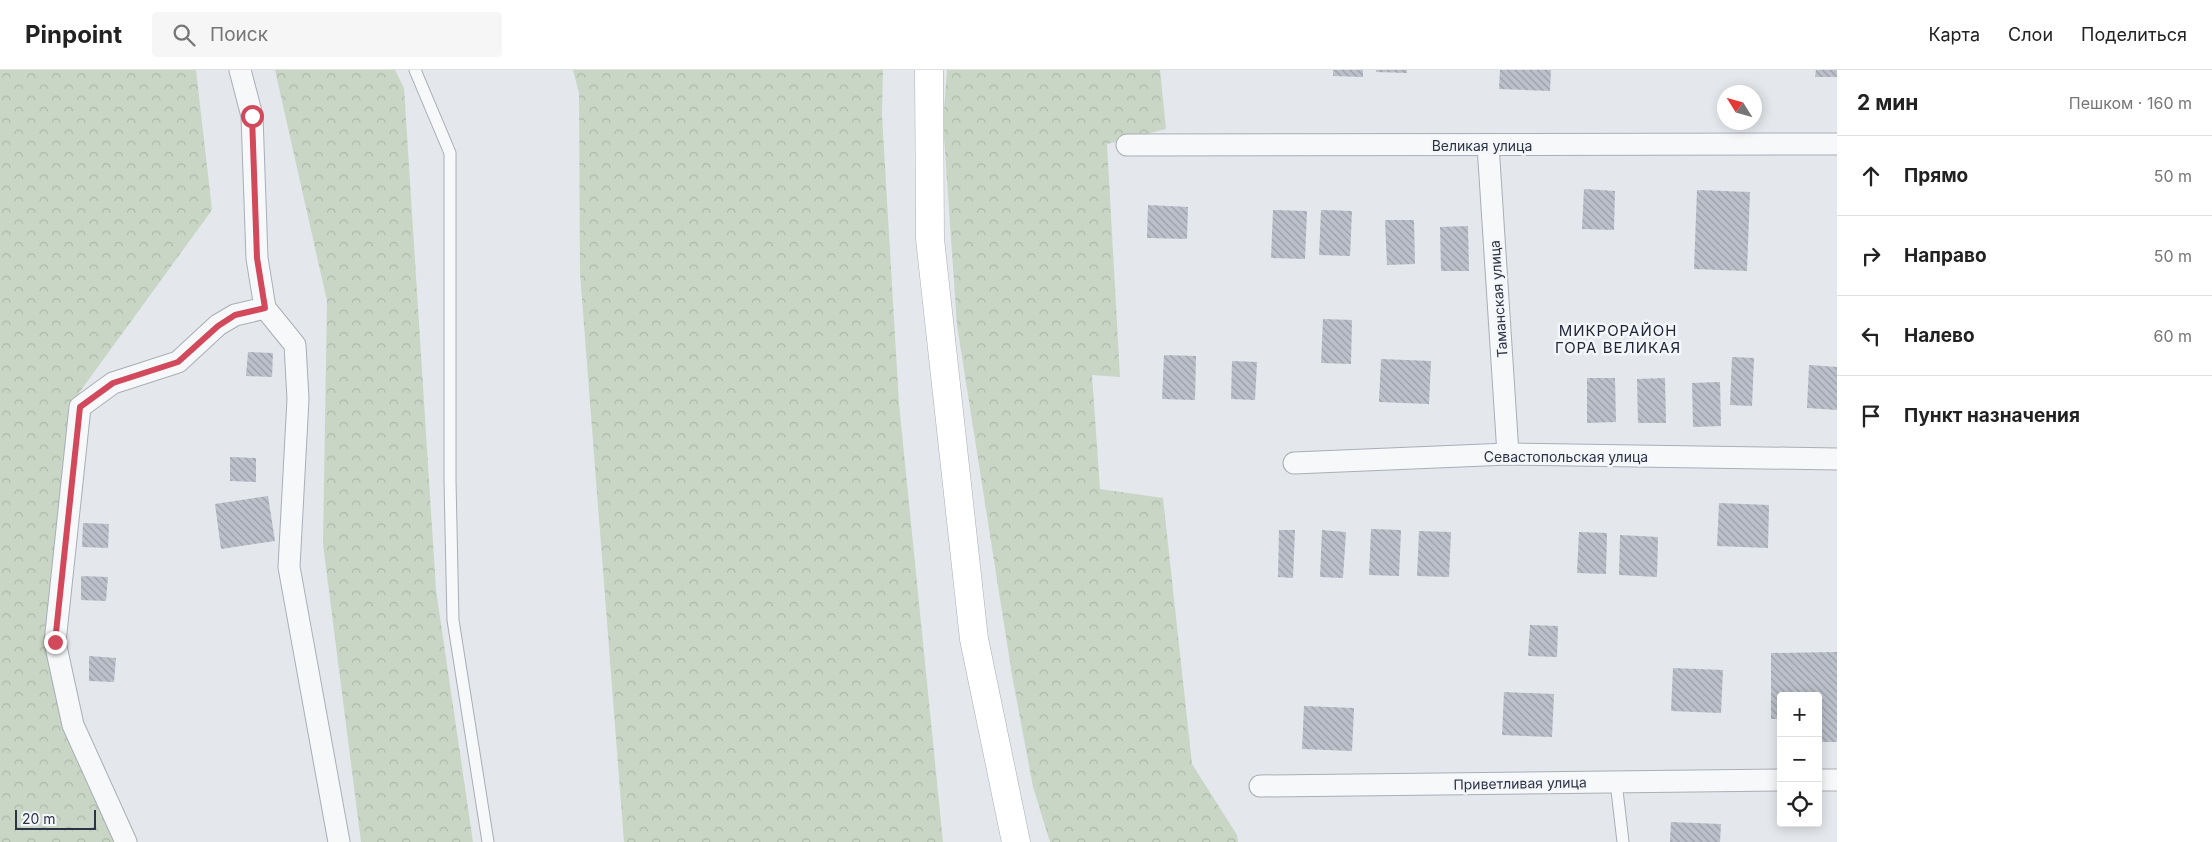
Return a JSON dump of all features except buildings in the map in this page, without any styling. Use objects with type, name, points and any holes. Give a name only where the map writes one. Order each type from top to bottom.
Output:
[{"type":"main road","points":[[929,70],[930,239],[974,639],[1016,842]]},
{"type":"street","points":[[240,70],[252,116],[257,258],[265,308],[295,345],[298,399],[289,567],[339,842]]},
{"type":"street","name":"Великая улица","points":[[1127,145],[1837,144]]},
{"type":"street","name":"Таманская улица","points":[[1488,145],[1508,454]]},
{"type":"street","points":[[126,842],[73,725],[55,642],[80,407],[113,383],[178,362],[218,326],[235,315],[265,308]]},
{"type":"street","name":"Севастопольская улица","points":[[1294,463],[1508,454],[1837,459]]},
{"type":"street","name":"Приветливая улица","points":[[1260,786],[1777,780]]},
{"type":"street","points":[[1822,780],[1837,780]]},
{"type":"lane","points":[[415,70],[450,153],[450,481],[453,620],[488,842]]},
{"type":"lane","points":[[1616,782],[1623,842]]},
{"type":"green space","points":[[0,70],[196,70],[212,210],[68,408],[64,725],[132,842],[0,842]]},
{"type":"green space","points":[[275,70],[395,70],[404,88],[436,590],[473,842],[361,842],[323,544],[327,301]]},
{"type":"green space","points":[[573,70],[883,70],[882,115],[899,404],[943,842],[624,842],[580,273],[579,93]]},
{"type":"green space","points":[[947,70],[1160,70],[1166,129],[1107,144],[1120,377],[1092,375],[1100,489],[1163,498],[1192,764],[1237,835],[1238,842],[1050,842],[1033,787],[1012,675],[957,325],[943,123]]},
{"type":"district","name":"МИКРОРАЙОН ГОРА ВЕЛИКАЯ","points":[[1618,338]]},
{"type":"route","points":[[55,642],[80,407],[113,383],[178,362],[218,326],[235,315],[265,308],[257,258],[252,116]]}]
